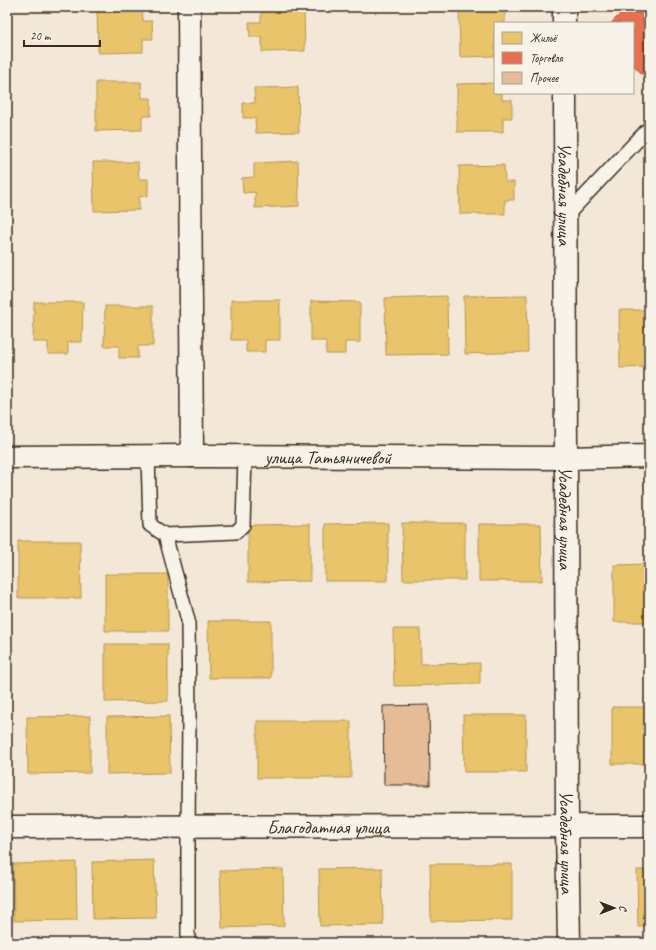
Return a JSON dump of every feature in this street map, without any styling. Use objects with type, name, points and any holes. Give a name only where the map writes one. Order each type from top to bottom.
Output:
[{"type":"street","points":[[189,7],[192,456]]},
{"type":"street","points":[[564,7],[564,22]]},
{"type":"street","name":"Усадебная улица","points":[[565,94],[567,826],[569,943]]},
{"type":"street","name":"улица Татьяничевой","points":[[7,457],[244,456],[567,458],[649,456]]},
{"type":"street","name":"Благодатная улица","points":[[7,827],[649,826]]},
{"type":"lane","points":[[566,216],[649,128]]},
{"type":"lane","points":[[148,456],[150,525],[165,535],[236,532],[243,525],[244,456]]},
{"type":"lane","points":[[165,535],[188,620],[188,943]]},
{"type":"building: Жильё","points":[[97,7],[142,7],[143,21],[152,21],[153,39],[143,39],[143,52],[98,53]]},
{"type":"building: Жильё","points":[[261,7],[304,7],[305,51],[262,52],[262,37],[250,37],[249,22],[261,22]]},
{"type":"building: Жильё","points":[[459,8],[505,8],[505,22],[494,22],[494,56],[460,57]]},
{"type":"building: Жильё","points":[[96,82],[141,82],[142,98],[151,98],[151,116],[142,116],[142,130],[96,131]]},
{"type":"building: Жильё","points":[[494,83],[494,94],[502,94],[502,100],[512,100],[512,118],[503,118],[503,132],[457,132],[457,84]]},
{"type":"building: Жильё","points":[[298,87],[299,132],[256,133],[255,118],[243,118],[243,103],[255,103],[254,88]]},
{"type":"building: Жильё","points":[[298,161],[299,206],[255,208],[255,192],[243,193],[242,178],[254,177],[254,163]]},
{"type":"building: Жильё","points":[[93,162],[138,162],[139,179],[148,179],[148,196],[139,197],[139,210],[94,211]]},
{"type":"building: Жильё","points":[[504,165],[505,182],[514,182],[514,200],[505,200],[505,214],[460,214],[459,166]]},
{"type":"building: Жильё","points":[[527,295],[528,352],[465,354],[464,296]]},
{"type":"building: Жильё","points":[[447,296],[448,354],[386,355],[385,298]]},
{"type":"building: Жильё","points":[[231,300],[280,300],[280,340],[265,340],[265,352],[246,352],[246,340],[231,340]]},
{"type":"building: Жильё","points":[[311,301],[360,302],[360,342],[345,342],[345,354],[326,354],[326,341],[311,341]]},
{"type":"building: Жильё","points":[[34,302],[83,302],[82,342],[68,342],[68,354],[48,354],[48,342],[33,342]]},
{"type":"building: Жильё","points":[[105,306],[153,306],[153,346],[138,346],[138,358],[119,358],[119,346],[104,346]]},
{"type":"building: Жильё","points":[[8,307],[8,347],[7,347]]},
{"type":"building: Жильё","points":[[619,310],[649,310],[649,367],[620,368]]},
{"type":"building: Жильё","points":[[388,523],[388,581],[325,581],[325,524]]},
{"type":"building: Жильё","points":[[402,523],[465,523],[465,580],[403,580]]},
{"type":"building: Жильё","points":[[310,524],[310,581],[248,582],[248,525]]},
{"type":"building: Жильё","points":[[479,524],[541,524],[542,581],[479,581]]},
{"type":"building: Жильё","points":[[18,541],[80,541],[81,598],[18,598]]},
{"type":"building: Жильё","points":[[649,564],[649,622],[614,622],[614,565]]},
{"type":"building: Жильё","points":[[105,574],[168,574],[168,631],[105,631]]},
{"type":"building: Жильё","points":[[208,621],[271,621],[271,678],[209,678]]},
{"type":"building: Жильё","points":[[393,629],[420,629],[421,664],[480,663],[480,684],[394,686]]},
{"type":"building: Жильё","points":[[105,644],[168,644],[168,701],[105,702]]},
{"type":"building: Жильё","points":[[612,707],[649,707],[649,764],[612,764]]},
{"type":"building: Жильё","points":[[463,715],[526,715],[526,772],[464,772]]},
{"type":"building: Жильё","points":[[90,716],[90,773],[28,774],[27,717]]},
{"type":"building: Жильё","points":[[169,716],[170,773],[107,774],[107,717]]},
{"type":"building: Жильё","points":[[257,721],[351,721],[351,778],[257,778]]},
{"type":"building: Жильё","points":[[154,860],[156,918],[93,919],[92,862]]},
{"type":"building: Жильё","points":[[76,862],[77,920],[14,921],[13,864]]},
{"type":"building: Жильё","points":[[430,864],[512,864],[512,920],[431,921]]},
{"type":"building: Жильё","points":[[382,868],[383,925],[320,926],[319,869]]},
{"type":"building: Жильё","points":[[283,869],[284,926],[222,928],[220,871]]},
{"type":"building: Жильё","points":[[637,870],[649,870],[649,927],[638,927]]},
{"type":"building: Торговля","points":[[627,7],[637,7],[649,19],[649,81],[634,66],[634,22],[612,22]]},
{"type":"building: Прочее","points":[[429,705],[430,785],[384,785],[383,706]]}]
